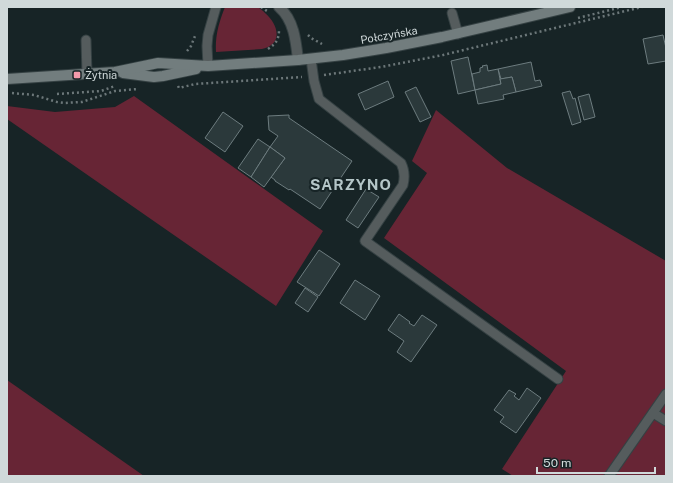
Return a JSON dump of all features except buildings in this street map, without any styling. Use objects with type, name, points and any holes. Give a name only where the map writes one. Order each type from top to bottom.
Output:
[{"type":"main road","name":"Połczyńska","points":[[7,79],[115,72],[162,63],[208,66],[311,59],[343,55],[458,34],[540,11],[570,7]]},
{"type":"street","points":[[279,7],[291,23],[295,36],[298,60]]},
{"type":"lane","points":[[208,66],[208,35],[216,7]]},
{"type":"lane","points":[[452,13],[458,34]]},
{"type":"lane","points":[[86,40],[87,74]]},
{"type":"lane","points":[[311,59],[314,81],[319,99],[401,163],[404,169],[405,177],[403,185],[365,241],[558,379]]},
{"type":"lane","points":[[609,476],[666,394]]},
{"type":"lane","points":[[653,413],[666,421]]},
{"type":"path","points":[[57,94],[101,91],[121,85]]},
{"type":"path","points":[[7,92],[34,95],[64,103],[82,102],[115,91],[138,89]]},
{"type":"shaded area","points":[[225,7],[257,7],[260,9],[270,18],[276,28],[277,33],[274,43],[262,49],[216,52],[218,29]]},
{"type":"shaded area","points":[[134,96],[323,231],[276,306],[7,119],[7,106],[55,112],[115,107]]},
{"type":"shaded area","points":[[436,110],[507,168],[666,261],[666,476],[513,476],[502,469],[566,371],[384,238],[427,173],[412,161]]},
{"type":"shaded area","points":[[7,380],[144,476],[7,476]]},
{"type":"place","name":"Żytnia","points":[[77,75]]},
{"type":"district","name":"SARZYNO","points":[[351,185]]}]
